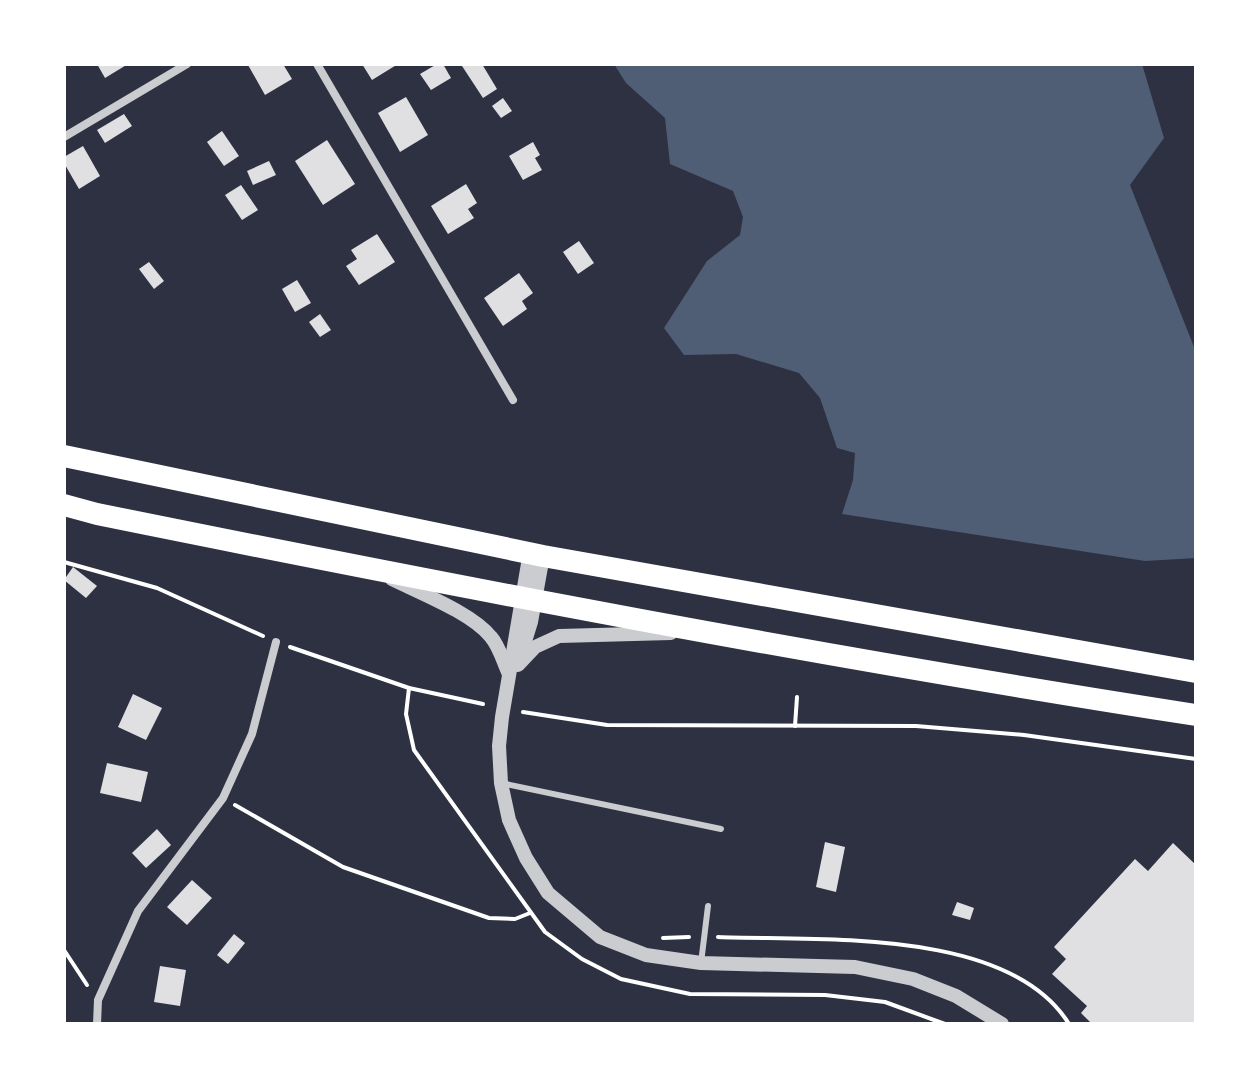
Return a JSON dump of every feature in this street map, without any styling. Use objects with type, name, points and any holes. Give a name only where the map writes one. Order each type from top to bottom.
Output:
[{"type":"highway","points":[[67,456],[537,554],[1196,672]]},
{"type":"highway","points":[[64,505],[370,569],[715,633],[1196,715]]},
{"type":"street","points":[[64,137],[187,64]]},
{"type":"street","points":[[317,64],[513,400]]},
{"type":"street","points":[[537,554],[530,598],[503,711],[499,746],[501,783],[509,820],[526,858],[548,893],[600,937],[646,955],[701,963],[855,967],[913,979],[942,990],[1002,1024]]},
{"type":"street","points":[[370,569],[450,607],[476,624],[492,637],[513,668]]},
{"type":"street","points":[[513,668],[535,647],[559,636],[715,633]]},
{"type":"street","points":[[97,1024],[98,1000],[138,911],[223,798],[252,734],[276,642]]},
{"type":"lane","points":[[501,783],[721,829]]},
{"type":"lane","points":[[701,963],[708,906]]},
{"type":"path","points":[[409,688],[406,714],[414,750],[530,913],[545,932],[570,950],[621,979],[690,994],[825,995],[885,1002],[945,1024]]},
{"type":"path","points":[[795,726],[797,697]]},
{"type":"path","points":[[523,712],[607,725],[916,726],[1024,735],[1196,759]]},
{"type":"path","points":[[223,798],[343,867],[489,918],[515,919],[530,913]]},
{"type":"path","points":[[64,950],[98,1000]]},
{"type":"water","points":[[614,64],[1142,64],[1164,138],[1130,185],[1196,352],[1196,558],[1145,561],[842,514],[853,480],[855,453],[837,448],[820,398],[799,373],[736,354],[684,355],[664,328],[707,261],[740,235],[743,217],[733,191],[670,164],[665,118],[626,83]]},
{"type":"building","points":[[97,64],[128,64],[105,78]]},
{"type":"building","points":[[250,64],[283,64],[292,79],[265,95]]},
{"type":"building","points":[[362,64],[398,64],[372,80]]},
{"type":"building","points":[[443,64],[451,78],[431,90],[420,74]]},
{"type":"building","points":[[482,64],[497,89],[483,98],[462,66]]},
{"type":"building","points":[[406,97],[428,135],[400,152],[378,113]]},
{"type":"building","points":[[503,98],[512,111],[501,118],[492,106]]},
{"type":"building","points":[[124,114],[132,126],[105,143],[97,130]]},
{"type":"building","points":[[222,131],[239,156],[224,166],[207,142]]},
{"type":"building","points":[[327,140],[355,184],[323,205],[295,161]]},
{"type":"building","points":[[533,142],[540,155],[535,158],[542,170],[523,180],[509,156]]},
{"type":"building","points":[[83,146],[100,176],[79,189],[64,163],[64,157]]},
{"type":"building","points":[[269,161],[276,175],[253,185],[247,171]]},
{"type":"building","points":[[466,184],[477,203],[468,209],[474,218],[448,234],[431,206]]},
{"type":"building","points":[[241,185],[258,210],[242,220],[225,195]]},
{"type":"building","points":[[377,234],[395,262],[359,285],[346,266],[357,259],[351,250]]},
{"type":"building","points":[[579,241],[594,263],[578,274],[563,252]]},
{"type":"building","points":[[149,262],[164,281],[154,289],[139,269]]},
{"type":"building","points":[[519,273],[533,293],[522,301],[527,309],[503,326],[484,298]]},
{"type":"building","points":[[297,280],[311,303],[295,312],[282,289]]},
{"type":"building","points":[[320,314],[331,330],[320,337],[309,322]]},
{"type":"building","points":[[73,567],[97,586],[86,598],[64,580]]},
{"type":"building","points":[[133,694],[162,708],[146,740],[118,727]]},
{"type":"building","points":[[107,763],[148,772],[141,802],[100,793]]},
{"type":"building","points":[[157,829],[171,845],[146,868],[132,853]]},
{"type":"building","points":[[825,842],[845,847],[836,892],[816,887]]},
{"type":"building","points":[[1173,843],[1196,865],[1196,1024],[1092,1024],[1081,1013],[1087,1006],[1052,974],[1066,959],[1054,947],[1135,859],[1148,871]]},
{"type":"building","points":[[192,880],[212,898],[187,925],[167,907]]},
{"type":"building","points":[[957,902],[974,908],[970,920],[952,915]]},
{"type":"building","points":[[234,934],[245,943],[228,964],[217,955]]},
{"type":"building","points":[[160,966],[186,970],[180,1006],[154,1002]]}]
